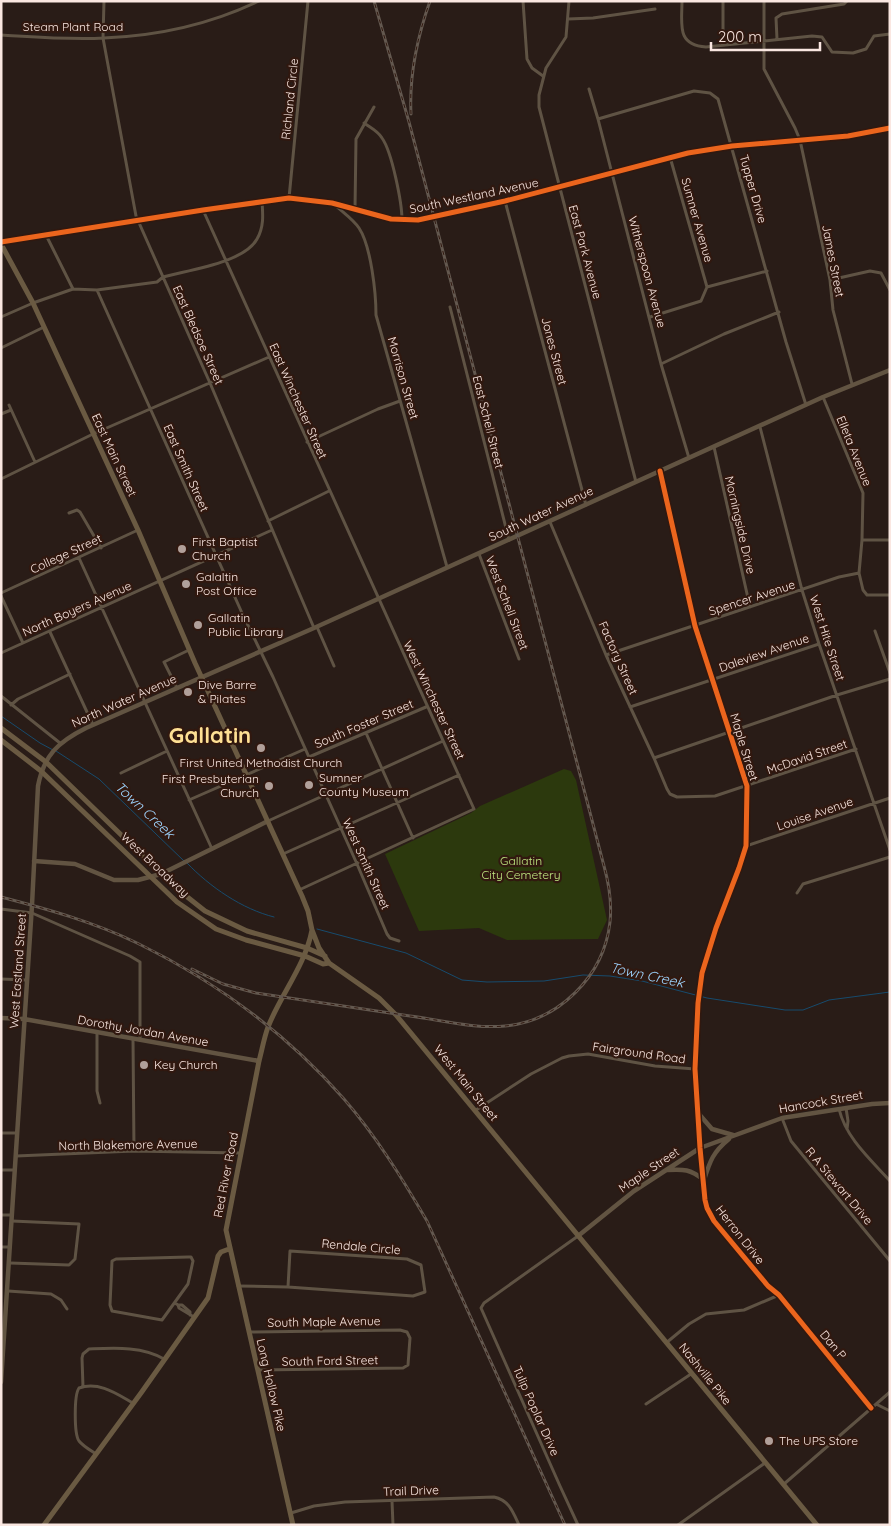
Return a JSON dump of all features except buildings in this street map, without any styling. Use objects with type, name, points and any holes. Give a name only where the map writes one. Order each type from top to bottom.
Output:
[{"type":"main road","name":"East Main Street","points":[[1,243],[33,303],[138,530],[201,678]]},
{"type":"main road","points":[[201,678],[300,890],[308,911],[312,930]]},
{"type":"main road","name":"West Broadway","points":[[1,728],[46,762],[161,874]]},
{"type":"main road","name":"West Broadway","points":[[1,740],[41,771],[177,902],[221,930],[246,940],[305,956],[323,964],[329,962]]},
{"type":"main road","points":[[161,874],[205,911],[224,921],[246,931],[307,948],[326,956]]},
{"type":"main road","points":[[221,930],[224,921]]},
{"type":"main road","name":"Red River Road","points":[[229,1249],[226,1238],[226,1223],[259,1061],[268,1027],[305,956],[312,930]]},
{"type":"main road","name":"West Main Street","points":[[312,930],[319,948],[329,962],[384,1001],[476,1110],[578,1236]]},
{"type":"main road","name":"Nashville Pike","points":[[578,1236],[817,1525]]},
{"type":"main road","points":[[44,1525],[133,1404],[210,1292],[218,1256],[221,1252],[229,1249]]},
{"type":"main road","name":"Long Hollow Pike","points":[[229,1249],[293,1525]]},
{"type":"street","points":[[103,38],[104,1]]},
{"type":"street","name":"Steam Plant Road","points":[[1,35],[103,38],[164,32],[224,16],[259,1]]},
{"type":"street","name":"Richland Circle","points":[[289,198],[308,1]]},
{"type":"street","points":[[523,1],[527,59],[532,68],[543,76]]},
{"type":"street","name":"East Park Avenue","points":[[569,1],[566,37],[546,68],[539,95],[539,107],[636,482]]},
{"type":"street","points":[[682,1],[682,33],[687,41],[695,46],[812,36],[822,37],[832,52],[853,53],[866,49],[874,36],[890,34]]},
{"type":"street","points":[[723,1],[723,45]]},
{"type":"street","name":"James Street","points":[[764,1],[764,69],[800,140],[830,280],[833,310],[852,384]]},
{"type":"street","points":[[778,39],[776,18],[782,14],[844,4],[847,1]]},
{"type":"street","points":[[568,19],[655,9]]},
{"type":"street","name":"East Bledsoe Street","points":[[103,38],[138,221],[315,628],[334,666]]},
{"type":"street","name":"Witherspoon Avenue","points":[[589,89],[689,458]]},
{"type":"street","name":"Tupper Drive","points":[[598,119],[694,91],[710,93],[718,99],[806,405]]},
{"type":"street","points":[[355,209],[356,139],[374,107]]},
{"type":"street","points":[[364,123],[379,134],[386,146],[400,199],[402,220]]},
{"type":"street","name":"South Westland Avenue","points":[[1,243],[289,198],[332,203],[402,220],[426,218],[505,201],[670,157],[712,148],[848,136],[890,128]]},
{"type":"street","name":"Sumner Avenue","points":[[670,157],[707,287]]},
{"type":"street","points":[[1,317],[73,289],[97,290],[156,282],[163,277],[226,261],[251,247],[257,240],[263,219],[262,201]]},
{"type":"street","name":"Jones Street","points":[[505,201],[586,505]]},
{"type":"street","name":"Morrison Street","points":[[332,203],[358,228],[366,245],[376,294],[376,315],[448,568]]},
{"type":"street","name":"East Winchester Street","points":[[203,210],[377,599]]},
{"type":"street","points":[[46,235],[73,289]]},
{"type":"street","points":[[650,317],[701,301],[707,287],[767,271]]},
{"type":"street","points":[[830,280],[870,271],[881,272],[890,290]]},
{"type":"street","name":"East Smith Street","points":[[97,290],[260,652]]},
{"type":"street","name":"East Schell Street","points":[[450,307],[509,540]]},
{"type":"street","points":[[662,364],[724,334],[779,312]]},
{"type":"street","points":[[1,348],[44,327]]},
{"type":"street","points":[[1,479],[93,434],[269,357]]},
{"type":"street","name":"South Water Avenue","points":[[201,678],[852,384],[890,370]]},
{"type":"street","name":"Elleta Avenue","points":[[823,397],[862,493],[860,573]]},
{"type":"street","points":[[307,442],[378,409],[400,401]]},
{"type":"street","points":[[9,405],[36,462]]},
{"type":"street","points":[[1,414],[11,410]]},
{"type":"street","name":"West Hite Street","points":[[760,426],[802,590],[818,644],[890,850]]},
{"type":"street","name":"Morningside Drive","points":[[714,447],[750,607]]},
{"type":"street","name":"Maple Street","points":[[484,1303],[578,1236],[634,1191],[700,1148],[695,1069],[698,1004],[702,973],[716,928],[746,846],[746,786],[695,626],[660,471]]},
{"type":"street","points":[[268,521],[329,491]]},
{"type":"street","points":[[69,513],[77,510],[80,512],[101,548]]},
{"type":"street","name":"Factory Street","points":[[550,522],[606,655],[654,758],[666,789],[677,797]]},
{"type":"street","name":"College Street","points":[[1,595],[138,530]]},
{"type":"street","name":"North Boyers Avenue","points":[[1,653],[272,530]]},
{"type":"street","points":[[862,540],[890,540]]},
{"type":"street","name":"West Schell Street","points":[[478,554],[519,659]]},
{"type":"street","points":[[79,558],[212,849]]},
{"type":"street","points":[[860,573],[864,594],[890,595]]},
{"type":"street","name":"Spencer Avenue","points":[[606,655],[839,577],[860,573]]},
{"type":"street","points":[[1,595],[23,643]]},
{"type":"street","name":"West Winchester Street","points":[[377,599],[474,809],[414,838]]},
{"type":"street","points":[[875,631],[890,673]]},
{"type":"street","points":[[50,632],[93,726]]},
{"type":"street","name":"Daleview Avenue","points":[[630,707],[818,644]]},
{"type":"street","points":[[177,689],[164,662],[189,650]]},
{"type":"street","name":"West Smith Street","points":[[260,652],[326,794],[386,934],[390,938],[399,941]]},
{"type":"street","points":[[11,705],[18,699],[70,674]]},
{"type":"street","name":"North Water Avenue","points":[[41,771],[50,755],[66,738],[201,678]]},
{"type":"street","points":[[654,758],[837,695],[890,679]]},
{"type":"street","points":[[1,696],[59,745]]},
{"type":"street","name":"South Foster Street","points":[[309,757],[426,707]]},
{"type":"street","points":[[300,890],[414,838],[366,733]]},
{"type":"street","points":[[34,861],[75,864],[114,880],[138,880],[152,877],[183,864],[382,767],[443,741]]},
{"type":"street","name":"South Foster Street","points":[[189,800],[305,749]]},
{"type":"street","name":"McDavid Street","points":[[677,797],[715,796],[856,750]]},
{"type":"street","points":[[121,773],[167,752]]},
{"type":"street","name":"West Eastland Street","points":[[1,1382],[13,1215],[26,980],[32,913],[38,786],[41,771]]},
{"type":"street","points":[[283,854],[459,775]]},
{"type":"street","name":"Louise Avenue","points":[[746,846],[890,798]]},
{"type":"street","points":[[797,892],[803,884],[890,857]]},
{"type":"street","points":[[1,909],[32,913],[140,962],[140,1040]]},
{"type":"street","points":[[1,979],[26,980]]},
{"type":"street","name":"Dorothy Jordan Avenue","points":[[1,1018],[24,1019],[259,1061]]},
{"type":"street","points":[[97,1032],[97,1091],[100,1103]]},
{"type":"street","points":[[133,1039],[134,1151]]},
{"type":"street","name":"Fairground Road","points":[[476,1110],[532,1074],[569,1056],[588,1054],[655,1066],[695,1069]]},
{"type":"street","name":"Hancock Street","points":[[700,1148],[782,1118],[890,1103]]},
{"type":"street","points":[[846,1108],[847,1129]]},
{"type":"street","points":[[839,1109],[842,1122],[890,1181]]},
{"type":"street","points":[[699,1114],[712,1129],[734,1135]]},
{"type":"street","name":"R A Stewart Drive","points":[[782,1118],[791,1141],[890,1261]]},
{"type":"street","points":[[1,1133],[18,1133]]},
{"type":"street","points":[[667,1170],[688,1170],[704,1180],[711,1159],[716,1151],[734,1135]]},
{"type":"street","name":"Herron Drive","points":[[700,1148],[706,1200],[710,1215],[768,1286],[779,1295]]},
{"type":"street","name":"North Blakemore Avenue","points":[[16,1156],[134,1151],[240,1153]]},
{"type":"street","points":[[1,1170],[15,1170]]},
{"type":"street","points":[[1,1215],[13,1215]]},
{"type":"street","points":[[10,1263],[69,1265],[75,1259],[79,1224],[12,1221]]},
{"type":"street","points":[[1,1247],[10,1248]]},
{"type":"street","name":"Rendale Circle","points":[[237,1286],[288,1287],[413,1296],[425,1292],[421,1265],[407,1259],[299,1250],[290,1251],[288,1287]]},
{"type":"street","points":[[191,1257],[193,1261],[191,1277],[177,1304],[162,1320],[112,1311],[110,1305],[112,1261],[116,1259],[191,1257]]},
{"type":"street","points":[[1,1293],[51,1294],[61,1300],[67,1309]]},
{"type":"street","points":[[666,1343],[690,1323],[706,1314],[744,1310],[779,1295]]},
{"type":"street","name":"Dan P","points":[[779,1295],[870,1406]]},
{"type":"street","name":"Tulip Poplar Drive","points":[[484,1303],[481,1308],[495,1342],[578,1525]]},
{"type":"street","points":[[177,1304],[186,1308],[192,1316]]},
{"type":"street","name":"South Maple Avenue","points":[[248,1332],[400,1330],[407,1332],[410,1338],[408,1365],[403,1368]]},
{"type":"street","points":[[83,1386],[82,1358],[83,1354],[89,1350],[136,1350],[153,1353],[164,1359]]},
{"type":"street","name":"South Ford Street","points":[[256,1370],[403,1368]]},
{"type":"street","points":[[646,1404],[691,1374]]},
{"type":"street","points":[[96,1454],[83,1445],[77,1435],[77,1391],[83,1386],[109,1389],[133,1404]]},
{"type":"street","points":[[783,1485],[870,1406],[876,1404],[890,1392]]},
{"type":"street","points":[[876,1404],[890,1411]]},
{"type":"street","points":[[678,1525],[765,1463]]},
{"type":"street","name":"Trail Drive","points":[[291,1513],[314,1506],[344,1502],[498,1498],[508,1504],[518,1525]]},
{"type":"street","points":[[392,1501],[392,1525]]},
{"type":"green space","name":"Gallatin City Cemetery","points":[[564,769],[571,771],[576,780],[607,920],[598,939],[507,940],[479,928],[419,931],[385,854],[471,813],[480,806]]},
{"type":"waterway","name":"Town Creek","points":[[1,716],[53,750]]},
{"type":"waterway","name":"Town Creek","points":[[56,751],[99,779],[184,861]]},
{"type":"waterway","name":"Town Creek","points":[[187,863],[216,889],[238,903],[274,917]]},
{"type":"waterway","name":"Town Creek","points":[[317,929],[406,953],[462,980],[487,982],[544,981],[583,975],[610,976],[642,981],[707,998],[785,1010],[803,1010],[829,1000],[890,992]]},
{"type":"railway","points":[[192,969],[223,984],[256,993],[458,1024],[493,1027],[505,1026],[525,1022],[543,1015],[560,1005],[576,992],[599,960],[606,942],[610,922],[609,887],[606,873],[409,122],[374,1]]},
{"type":"railway","points":[[411,114],[411,85],[415,56],[430,1]]},
{"type":"railway","points":[[1,897],[87,922],[137,943],[194,974],[222,992],[274,1031],[322,1075],[344,1099],[388,1158],[427,1221],[565,1525]]},
{"type":"cycle path","points":[[1,242],[289,198],[332,203],[391,219],[418,220],[505,201],[688,153],[732,146],[848,136],[890,128]]},
{"type":"cycle path","points":[[660,471],[695,626],[747,786],[746,846],[716,928],[702,973],[698,1003],[695,1069],[705,1200],[714,1221],[768,1286],[779,1295],[871,1408]]},
{"type":"place","name":"First Baptist Church","points":[[182,549]]},
{"type":"place","name":"Galaltin Post Office","points":[[186,584]]},
{"type":"place","name":"Gallatin Public Library","points":[[198,625]]},
{"type":"place","name":"Dive Barre & Pilates","points":[[188,692]]},
{"type":"place","name":"First United Methodist Church","points":[[261,748]]},
{"type":"place","name":"Sumner County Museum","points":[[309,785]]},
{"type":"place","name":"First Presbyterian Church","points":[[269,786]]},
{"type":"place","name":"Key Church","points":[[144,1065]]},
{"type":"place","name":"The UPS Store","points":[[769,1441]]},
{"type":"district","name":"Gallatin","points":[[210,735]]}]
